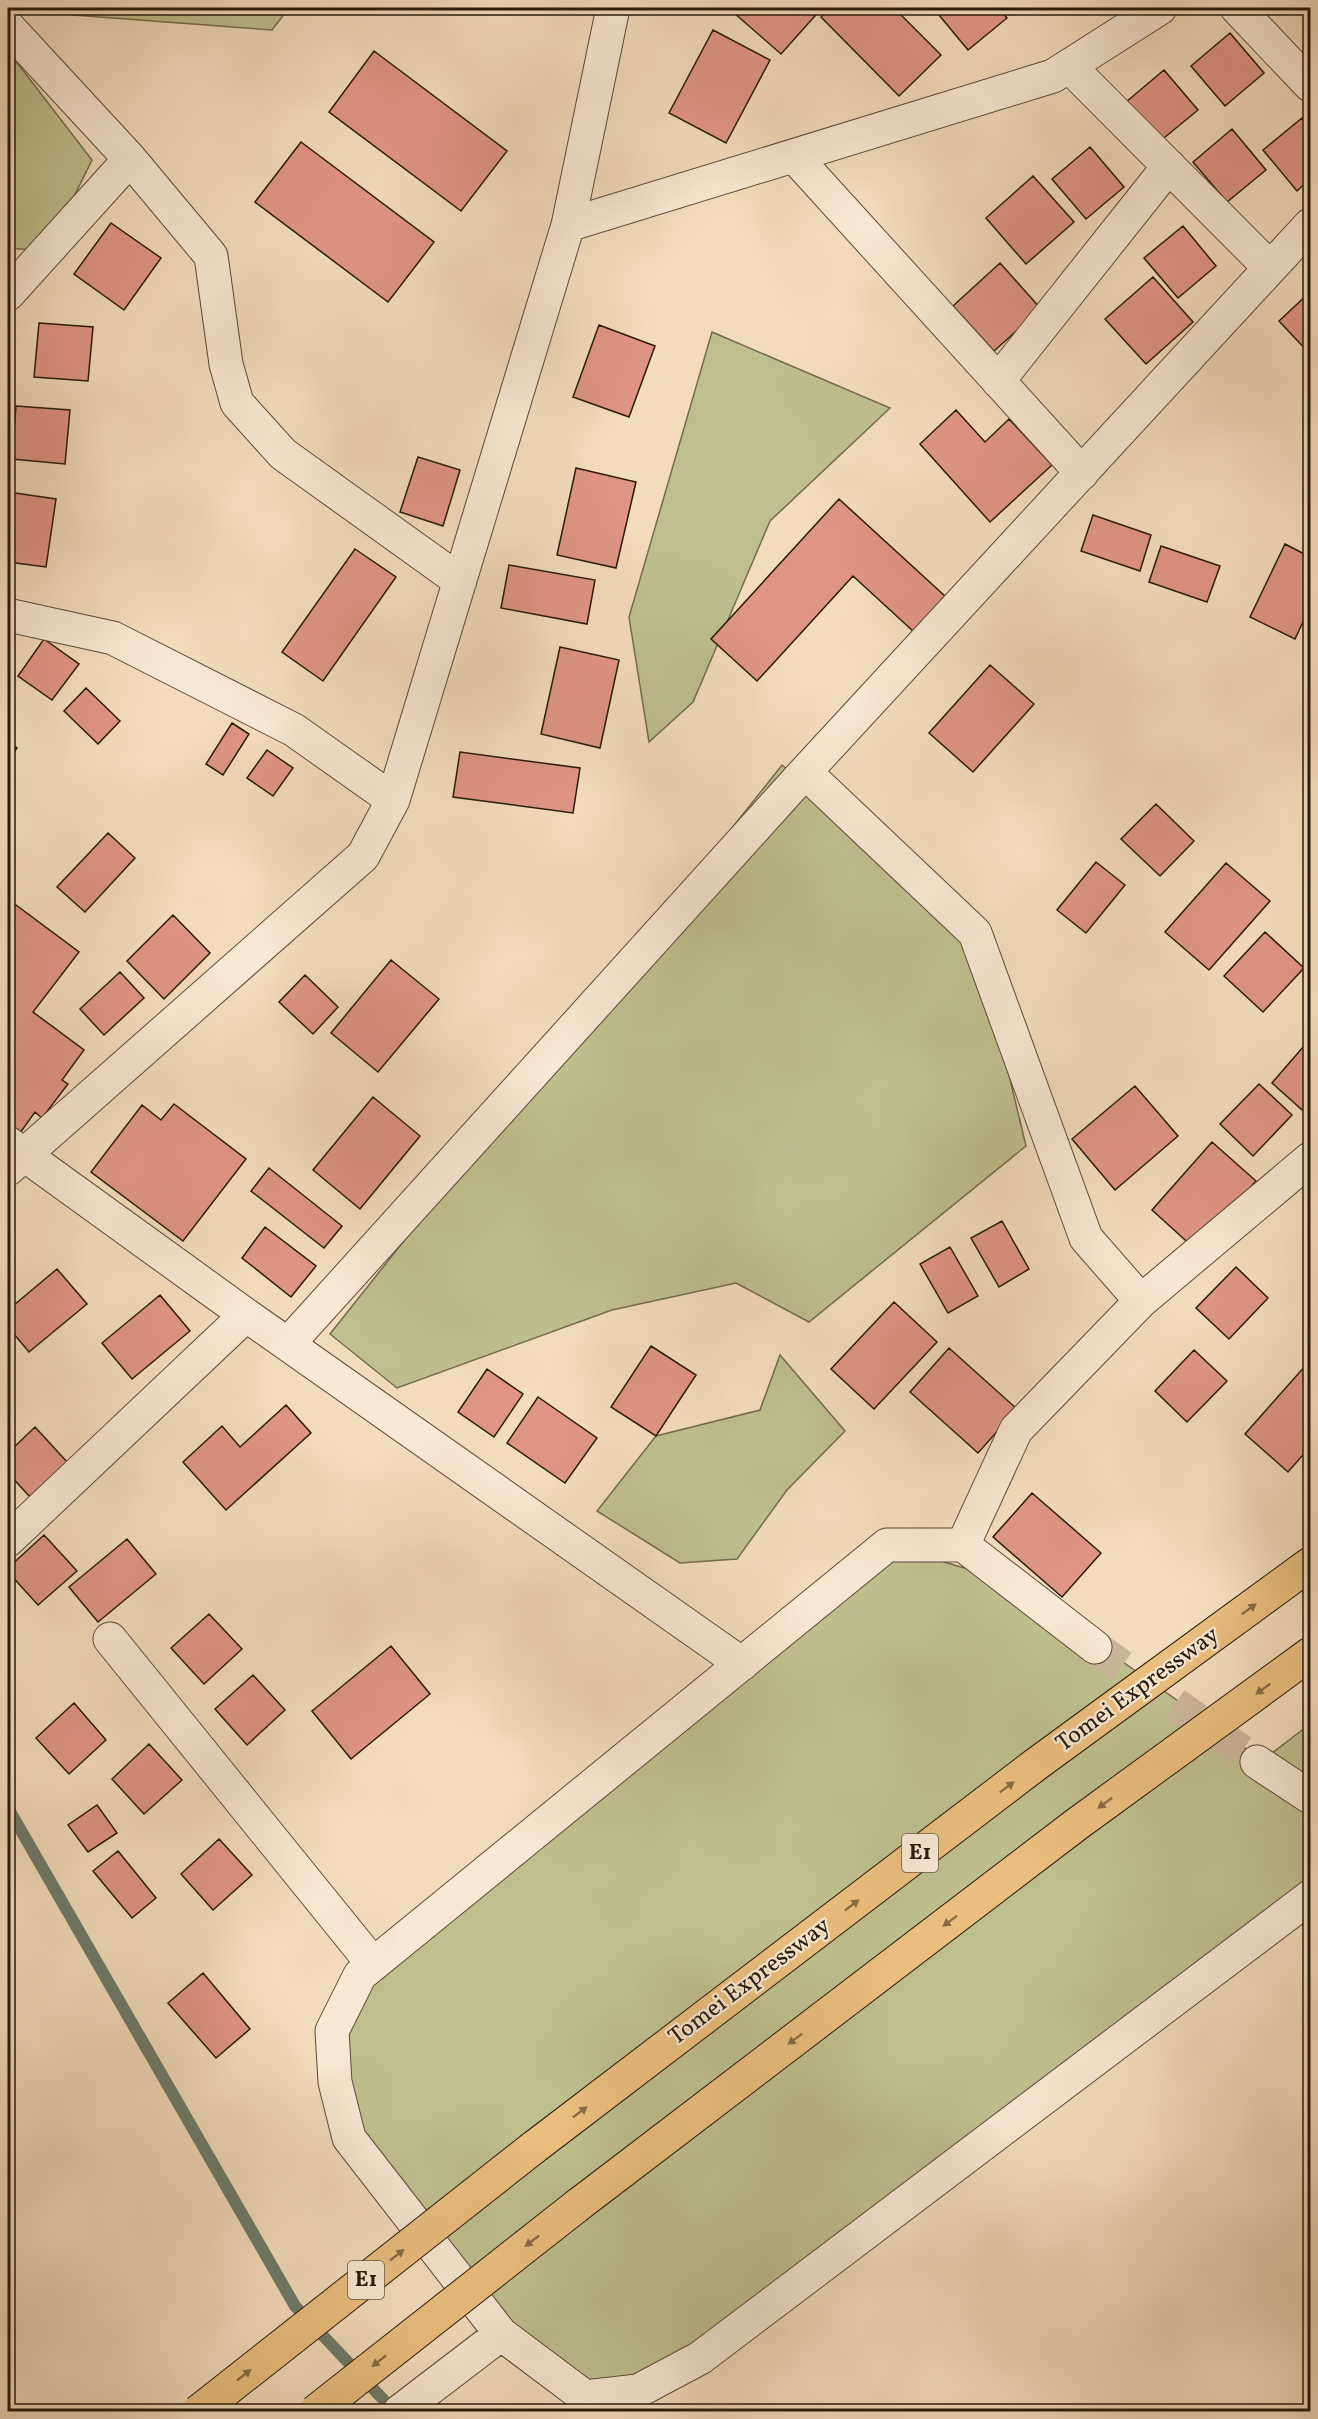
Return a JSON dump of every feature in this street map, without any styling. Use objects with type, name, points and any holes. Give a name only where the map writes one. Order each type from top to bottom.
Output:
[{"type":"highway","name":"Tomei Expressway","points":[[198,2412],[533,2148],[1035,1765],[1311,1564]]},
{"type":"highway","points":[[315,2412],[578,2205],[1077,1824],[1311,1654]]},
{"type":"street","points":[[613,8],[568,225],[393,801],[363,856],[13,1156],[288,1344],[742,1664]]},
{"type":"street","points":[[568,225],[1053,76],[1160,8]]},
{"type":"street","points":[[1237,8],[1311,85]]},
{"type":"street","points":[[8,27],[130,159],[211,256],[226,364],[237,403],[283,454],[460,581]]},
{"type":"street","points":[[1069,66],[1270,268]]},
{"type":"street","points":[[794,156],[1082,473]]},
{"type":"street","points":[[8,294],[130,159]]},
{"type":"street","points":[[998,381],[1170,166]]},
{"type":"street","points":[[288,1344],[805,772],[1311,225]]},
{"type":"street","points":[[8,615],[113,638],[294,730],[393,801]]},
{"type":"street","points":[[805,772],[975,933],[1086,1238],[1141,1301]]},
{"type":"street","points":[[963,1545],[1016,1430],[1141,1301],[1311,1159]]},
{"type":"street","points":[[8,1540],[246,1315]]},
{"type":"street","points":[[1095,1647],[963,1545],[887,1545],[360,1975],[332,2031],[335,2082],[349,2138],[501,2334],[585,2397],[638,2391],[700,2358],[1311,1897]]},
{"type":"street","points":[[110,1639],[373,1964]]},
{"type":"street","points":[[1257,1762],[1311,1797]]},
{"type":"street","points":[[399,2412],[501,2334]]},
{"type":"green space","points":[[66,8],[289,8],[272,30],[73,15]]},
{"type":"green space","points":[[8,51],[92,160],[47,251],[8,248]]},
{"type":"green space","points":[[712,332],[890,408],[770,521],[693,702],[649,742],[629,617]]},
{"type":"green space","points":[[782,765],[975,933],[1026,1146],[809,1322],[736,1283],[612,1310],[397,1388],[330,1334]]},
{"type":"green space","points":[[780,1355],[845,1431],[787,1490],[737,1559],[680,1563],[597,1511],[656,1436],[760,1410]]},
{"type":"green space","points":[[887,1545],[1008,1581],[1310,1794],[1310,1896],[638,2391],[561,2379],[349,2138],[332,2031],[360,1975]]},
{"type":"green space","points":[[1310,1724],[1310,1777],[1267,1757]]},
{"type":"building","points":[[738,8],[822,8],[781,54],[733,12]]},
{"type":"building","points":[[831,8],[894,8],[941,55],[899,96],[821,17]]},
{"type":"building","points":[[998,8],[1007,18],[968,50],[934,9]]},
{"type":"building","points":[[713,30],[770,60],[726,143],[669,113]]},
{"type":"building","points":[[1230,33],[1264,73],[1225,106],[1191,66]]},
{"type":"building","points":[[374,51],[507,151],[461,211],[329,112]]},
{"type":"building","points":[[1164,70],[1198,110],[1159,142],[1126,102]]},
{"type":"building","points":[[1302,118],[1310,128],[1310,179],[1297,191],[1263,150]]},
{"type":"building","points":[[1232,129],[1266,170],[1227,202],[1193,162]]},
{"type":"building","points":[[301,142],[434,242],[388,302],[255,202]]},
{"type":"building","points":[[1090,147],[1124,187],[1086,219],[1052,179]]},
{"type":"building","points":[[1033,176],[1074,222],[1026,264],[986,218]]},
{"type":"building","points":[[111,223],[161,258],[124,310],[74,274]]},
{"type":"building","points":[[1183,226],[1216,266],[1178,298],[1144,258]]},
{"type":"building","points":[[1000,263],[1041,309],[994,351],[953,306]]},
{"type":"building","points":[[1153,277],[1193,322],[1146,364],[1105,319]]},
{"type":"building","points":[[1310,292],[1310,354],[1279,321]]},
{"type":"building","points":[[39,323],[93,327],[88,381],[34,377]]},
{"type":"building","points":[[599,325],[655,346],[629,417],[573,397]]},
{"type":"building","points":[[16,406],[70,410],[65,464],[12,459]]},
{"type":"building","points":[[956,410],[985,442],[1009,419],[1052,465],[990,522],[920,444]]},
{"type":"building","points":[[418,457],[460,470],[443,526],[400,512]]},
{"type":"building","points":[[576,468],[636,482],[616,568],[557,555]]},
{"type":"building","points":[[8,492],[56,499],[46,567],[8,562]]},
{"type":"building","points":[[839,499],[946,597],[914,632],[853,576],[757,681],[711,639]]},
{"type":"building","points":[[1093,515],[1151,535],[1140,571],[1081,551]]},
{"type":"building","points":[[1285,544],[1310,557],[1310,607],[1295,639],[1250,617]]},
{"type":"building","points":[[1161,546],[1220,566],[1207,602],[1149,582]]},
{"type":"building","points":[[355,549],[396,577],[323,681],[282,652]]},
{"type":"building","points":[[509,565],[595,580],[587,624],[501,608]]},
{"type":"building","points":[[44,639],[79,664],[52,700],[18,676]]},
{"type":"building","points":[[560,647],[619,660],[600,748],[541,734]]},
{"type":"building","points":[[990,665],[1034,704],[973,772],[929,733]]},
{"type":"building","points":[[86,688],[120,721],[98,744],[64,711]]},
{"type":"building","points":[[232,723],[249,734],[223,775],[206,764]]},
{"type":"building","points":[[8,741],[17,748],[8,761]]},
{"type":"building","points":[[267,750],[293,768],[273,796],[247,778]]},
{"type":"building","points":[[460,752],[580,768],[573,813],[453,797]]},
{"type":"building","points":[[1156,804],[1194,841],[1160,876],[1121,839]]},
{"type":"building","points":[[108,833],[135,858],[85,912],[57,887]]},
{"type":"building","points":[[1096,862],[1125,885],[1086,933],[1057,910]]},
{"type":"building","points":[[1226,863],[1270,901],[1209,970],[1165,932]]},
{"type":"building","points":[[8,899],[79,952],[33,1012],[84,1050],[62,1080],[68,1084],[42,1118],[35,1112],[15,1140],[8,1134]]},
{"type":"building","points":[[173,915],[210,953],[164,999],[127,961]]},
{"type":"building","points":[[1265,932],[1304,968],[1263,1012],[1224,976]]},
{"type":"building","points":[[391,960],[439,999],[378,1072],[331,1033]]},
{"type":"building","points":[[120,972],[144,998],[104,1035],[80,1009]]},
{"type":"building","points":[[305,975],[338,1007],[313,1034],[279,1002]]},
{"type":"building","points":[[1310,1039],[1310,1117],[1272,1083]]},
{"type":"building","points":[[1259,1084],[1292,1115],[1253,1156],[1220,1124]]},
{"type":"building","points":[[1135,1086],[1178,1136],[1115,1190],[1072,1139]]},
{"type":"building","points":[[373,1097],[420,1136],[360,1209],[313,1170]]},
{"type":"building","points":[[174,1104],[246,1159],[183,1241],[91,1172],[142,1105],[161,1120]]},
{"type":"building","points":[[1212,1142],[1256,1181],[1195,1249],[1152,1210]]},
{"type":"building","points":[[269,1168],[342,1226],[324,1248],[251,1191]]},
{"type":"building","points":[[1002,1221],[1029,1269],[999,1287],[971,1238]]},
{"type":"building","points":[[265,1227],[316,1266],[291,1297],[242,1258]]},
{"type":"building","points":[[950,1247],[978,1296],[948,1313],[920,1264]]},
{"type":"building","points":[[1236,1267],[1268,1298],[1229,1339],[1196,1308]]},
{"type":"building","points":[[57,1269],[87,1304],[29,1352],[8,1327],[8,1310]]},
{"type":"building","points":[[160,1295],[190,1331],[132,1379],[102,1343]]},
{"type":"building","points":[[894,1302],[937,1342],[874,1409],[831,1369]]},
{"type":"building","points":[[651,1346],[696,1375],[656,1436],[611,1407]]},
{"type":"building","points":[[949,1348],[1017,1409],[978,1453],[910,1392]]},
{"type":"building","points":[[1194,1350],[1227,1381],[1187,1422],[1155,1391]]},
{"type":"building","points":[[1306,1365],[1310,1369],[1310,1447],[1288,1472],[1245,1434]]},
{"type":"building","points":[[487,1369],[523,1394],[494,1437],[458,1412]]},
{"type":"building","points":[[538,1397],[597,1438],[565,1483],[507,1443]]},
{"type":"building","points":[[286,1405],[311,1433],[226,1510],[183,1462],[222,1426],[240,1447]]},
{"type":"building","points":[[35,1427],[68,1463],[30,1497],[8,1473],[8,1453]]},
{"type":"building","points":[[1032,1493],[1101,1553],[1062,1597],[993,1537]]},
{"type":"building","points":[[44,1535],[77,1571],[38,1605],[8,1572],[8,1568]]},
{"type":"building","points":[[127,1539],[156,1574],[98,1622],[69,1587]]},
{"type":"building","points":[[209,1614],[242,1649],[204,1684],[171,1648]]},
{"type":"building","points":[[391,1646],[430,1694],[351,1759],[312,1711]]},
{"type":"building","points":[[253,1675],[285,1710],[247,1745],[215,1709]]},
{"type":"building","points":[[74,1703],[106,1740],[69,1774],[36,1738]]},
{"type":"building","points":[[149,1744],[182,1780],[144,1814],[112,1779]]},
{"type":"building","points":[[97,1805],[117,1833],[88,1852],[68,1825]]},
{"type":"building","points":[[219,1839],[252,1875],[213,1910],[181,1874]]},
{"type":"building","points":[[118,1851],[156,1898],[132,1918],[93,1871]]},
{"type":"building","points":[[203,1973],[250,2029],[216,2058],[168,2003]]},
{"type":"waterway","points":[[8,1808],[295,2306],[395,2412]]},
{"type":"tunnel","points":[[1095,1647],[1257,1762]]}]
